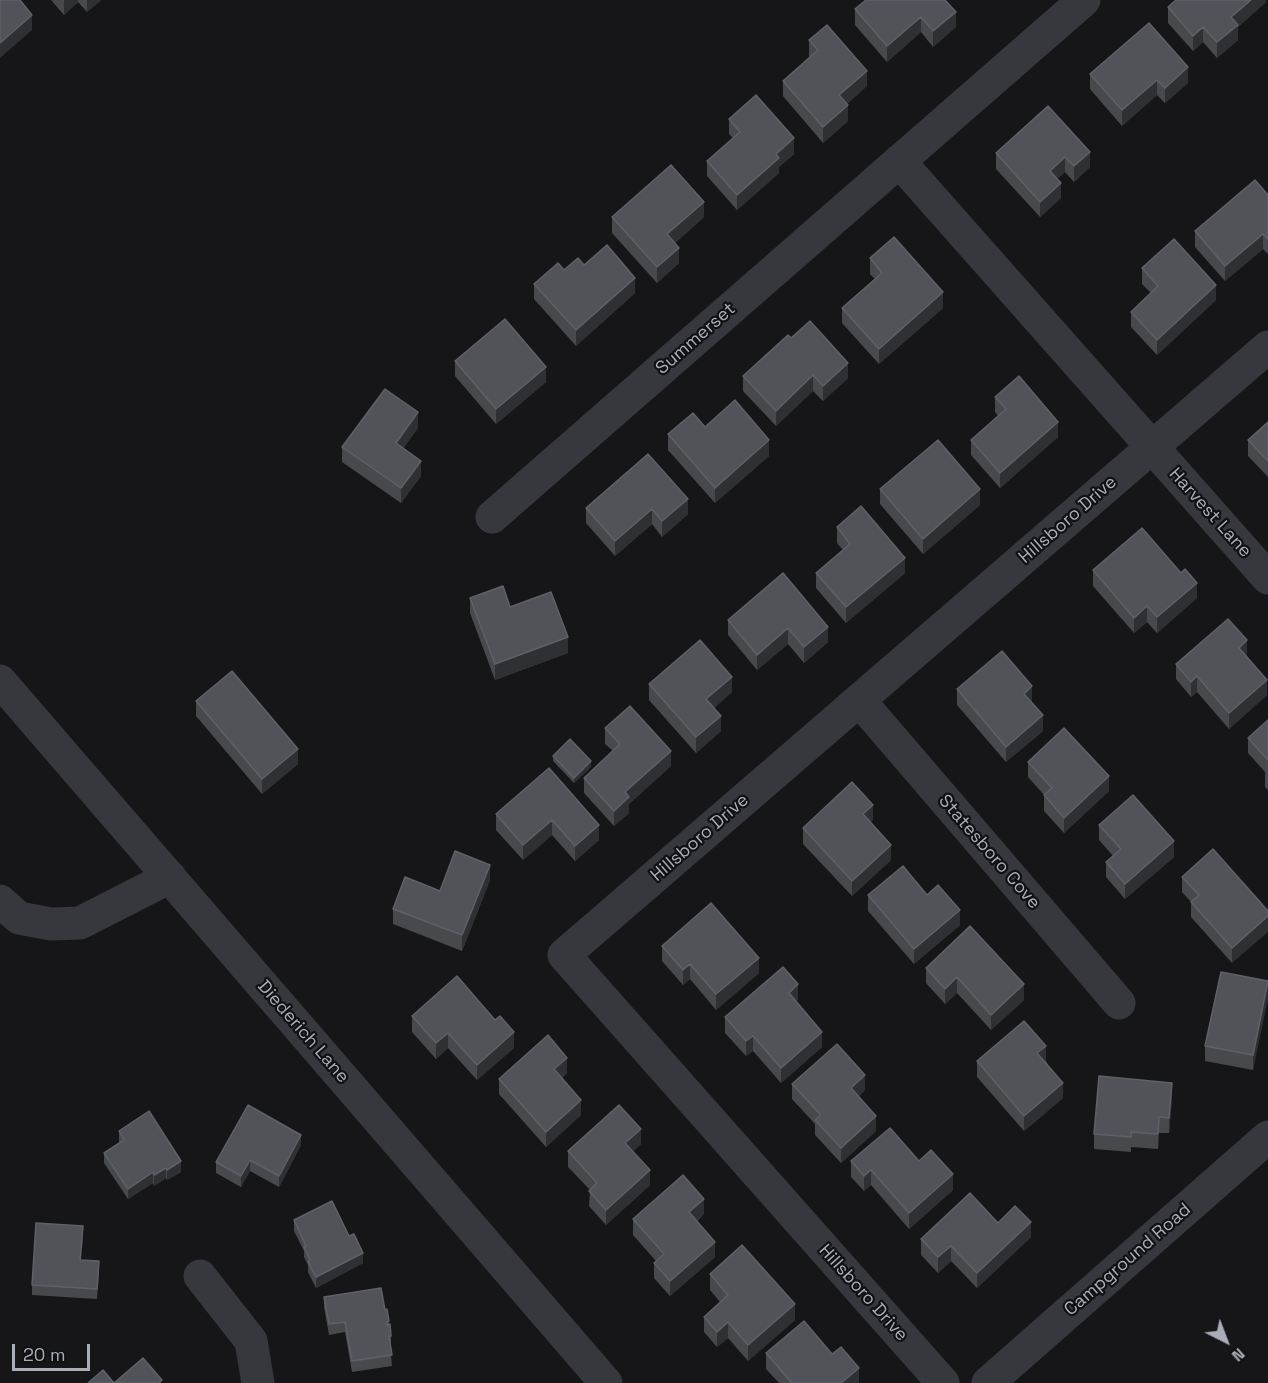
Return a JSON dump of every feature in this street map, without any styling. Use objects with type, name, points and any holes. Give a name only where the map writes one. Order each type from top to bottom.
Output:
[{"type":"street","name":"Summerset","points":[[492,517],[1084,0]]},
{"type":"street","points":[[899,161],[1151,448]]},
{"type":"street","name":"Hillsboro Drive","points":[[943,1383],[564,955],[1268,347]]},
{"type":"street","name":"Harvest Lane","points":[[1151,448],[1268,578]]},
{"type":"street","name":"Diederich Lane","points":[[0,681],[606,1383]]},
{"type":"street","name":"Statesboro Cove","points":[[859,700],[1119,1004]]},
{"type":"street","points":[[0,901],[19,918],[51,924],[80,923],[170,877]]},
{"type":"street","name":"Campground Road","points":[[988,1383],[1268,1137]]},
{"type":"street","points":[[200,1276],[251,1341],[258,1383]]},
{"type":"building","points":[[0,0],[20,0],[32,15],[0,43]]},
{"type":"building","points":[[866,0],[945,0],[956,12],[933,31],[921,17],[887,46],[855,9]]},
{"type":"building","points":[[1176,0],[1251,0],[1231,17],[1238,25],[1217,42],[1203,27],[1193,36],[1168,7]]},
{"type":"building","points":[[1149,23],[1188,67],[1165,88],[1157,80],[1122,110],[1090,74]]},
{"type":"building","points":[[827,25],[867,71],[839,95],[848,105],[823,127],[783,81],[818,50],[809,40]]},
{"type":"building","points":[[756,95],[794,138],[776,154],[779,158],[737,195],[707,161],[740,132],[729,119]]},
{"type":"building","points":[[1048,106],[1090,152],[1074,166],[1065,157],[1050,171],[1061,183],[1040,202],[996,153]]},
{"type":"building","points":[[671,165],[704,202],[667,234],[679,248],[657,267],[612,217]]},
{"type":"building","points":[[1255,180],[1268,195],[1268,239],[1263,234],[1225,266],[1195,231]]},
{"type":"building","points":[[894,237],[943,292],[879,349],[842,308],[882,273],[870,258]]},
{"type":"building","points":[[1174,239],[1216,285],[1157,340],[1131,312],[1158,286],[1142,268]]},
{"type":"building","points":[[607,245],[635,278],[576,330],[534,284],[558,263],[564,270],[578,258],[584,265]]},
{"type":"building","points":[[505,319],[546,367],[496,409],[455,361]]},
{"type":"building","points":[[810,321],[848,363],[823,386],[813,375],[776,411],[743,376],[788,335],[791,338]]},
{"type":"building","points":[[1019,376],[1058,422],[1000,473],[971,440],[1006,409],[995,397]]},
{"type":"building","points":[[385,389],[418,412],[396,443],[421,461],[401,488],[342,447]]},
{"type":"building","points":[[735,400],[769,440],[715,488],[668,434],[693,413],[705,427]]},
{"type":"building","points":[[1268,422],[1268,461],[1248,440]]},
{"type":"building","points":[[938,440],[980,489],[923,539],[880,489]]},
{"type":"building","points":[[648,454],[688,499],[662,521],[652,509],[615,541],[586,508]]},
{"type":"building","points":[[861,506],[905,558],[846,607],[816,573],[850,544],[837,527]]},
{"type":"building","points":[[1142,528],[1181,573],[1185,569],[1197,583],[1157,617],[1147,606],[1134,618],[1093,570]]},
{"type":"building","points":[[783,573],[828,627],[804,647],[788,628],[757,655],[728,620]]},
{"type":"building","points":[[503,586],[510,607],[551,592],[568,637],[495,664],[470,598]]},
{"type":"building","points":[[1228,619],[1247,640],[1239,648],[1267,680],[1229,713],[1197,676],[1191,682],[1176,664]]},
{"type":"building","points":[[700,640],[732,677],[706,699],[721,716],[696,737],[649,684]]},
{"type":"building","points":[[1002,651],[1032,686],[1024,694],[1043,715],[1006,747],[957,689]]},
{"type":"building","points":[[232,671],[298,749],[262,779],[196,701]]},
{"type":"building","points":[[630,706],[671,751],[625,792],[629,797],[614,811],[584,778],[620,744],[605,728]]},
{"type":"building","points":[[1268,720],[1268,760],[1248,738]]},
{"type":"building","points":[[1064,728],[1109,776],[1064,818],[1044,795],[1052,788],[1028,762]]},
{"type":"building","points":[[570,739],[591,761],[574,778],[553,756]]},
{"type":"building","points":[[549,768],[599,825],[575,846],[552,820],[523,845],[496,814]]},
{"type":"building","points":[[852,782],[873,805],[863,814],[891,845],[852,881],[803,828]]},
{"type":"building","points":[[1133,795],[1174,841],[1125,884],[1106,862],[1121,849],[1099,825]]},
{"type":"building","points":[[1213,849],[1268,911],[1268,916],[1232,948],[1191,902],[1199,895],[1182,877]]},
{"type":"building","points":[[455,851],[490,865],[462,935],[393,909],[405,877],[440,891]]},
{"type":"building","points":[[903,866],[927,895],[938,885],[960,910],[914,949],[868,895]]},
{"type":"building","points":[[711,903],[759,958],[716,994],[690,964],[683,970],[662,946]]},
{"type":"building","points":[[970,926],[1024,984],[991,1015],[957,977],[945,989],[926,968]]},
{"type":"building","points":[[783,967],[798,984],[789,993],[822,1032],[781,1068],[753,1036],[746,1041],[725,1017]]},
{"type":"building","points":[[1221,972],[1268,981],[1253,1055],[1205,1046]]},
{"type":"building","points":[[457,976],[495,1020],[500,1016],[514,1032],[477,1065],[448,1033],[436,1043],[412,1016]]},
{"type":"building","points":[[1024,1021],[1046,1046],[1037,1053],[1063,1083],[1024,1116],[977,1061]]},
{"type":"building","points":[[548,1035],[567,1058],[554,1069],[581,1100],[546,1132],[499,1079]]},
{"type":"building","points":[[837,1044],[865,1075],[851,1088],[876,1116],[841,1148],[815,1120],[821,1115],[792,1084]]},
{"type":"building","points":[[1099,1076],[1172,1083],[1169,1118],[1159,1117],[1158,1134],[1131,1132],[1131,1137],[1094,1134]]},
{"type":"building","points":[[248,1105],[301,1135],[279,1176],[250,1160],[241,1176],[216,1162]]},
{"type":"building","points":[[619,1105],[641,1129],[625,1143],[650,1170],[606,1210],[589,1191],[597,1183],[568,1151]]},
{"type":"building","points":[[149,1111],[181,1161],[167,1170],[166,1168],[154,1175],[153,1172],[128,1189],[104,1153],[124,1140],[119,1131]]},
{"type":"building","points":[[890,1128],[919,1161],[931,1150],[953,1174],[909,1213],[871,1170],[864,1176],[851,1161]]},
{"type":"building","points":[[683,1175],[704,1199],[689,1212],[715,1242],[670,1281],[654,1263],[664,1254],[633,1219]]},
{"type":"building","points":[[970,1193],[998,1223],[1015,1206],[1031,1222],[977,1273],[951,1246],[938,1257],[921,1239]]},
{"type":"building","points":[[332,1201],[349,1236],[354,1234],[363,1253],[316,1277],[308,1262],[310,1260],[304,1247],[306,1246],[294,1220]]},
{"type":"building","points":[[36,1223],[83,1226],[80,1260],[99,1261],[97,1289],[32,1285]]},
{"type":"building","points":[[742,1245],[795,1304],[748,1345],[728,1322],[717,1332],[704,1317],[728,1295],[710,1274]]},
{"type":"building","points":[[381,1288],[389,1321],[387,1325],[390,1324],[392,1355],[352,1361],[345,1322],[329,1324],[324,1297]]},
{"type":"building","points":[[804,1321],[832,1354],[841,1347],[859,1368],[841,1383],[792,1383],[766,1353]]},
{"type":"building","points":[[143,1358],[162,1380],[159,1383],[114,1383]]},
{"type":"building","points":[[103,1370],[114,1383],[88,1383]]}]
